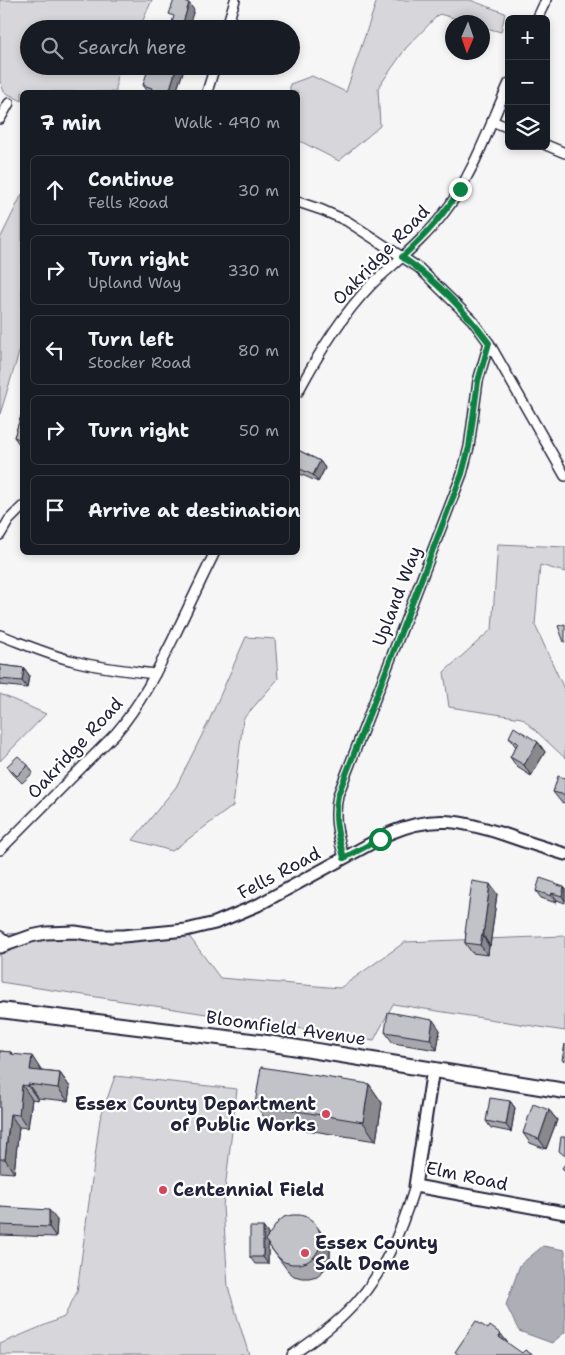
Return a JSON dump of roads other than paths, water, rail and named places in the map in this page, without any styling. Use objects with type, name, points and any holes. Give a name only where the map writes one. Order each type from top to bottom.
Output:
[{"type":"main road","name":"Bloomfield Avenue","points":[[0,1010],[267,1043],[565,1091]]},
{"type":"street","points":[[229,20],[235,0]]},
{"type":"street","points":[[540,15],[546,0]]},
{"type":"street","points":[[208,90],[212,75]]},
{"type":"street","name":"Oakridge Road","points":[[300,388],[316,357],[371,284],[421,238],[450,204],[469,171],[505,92]]},
{"type":"street","points":[[0,120],[9,103]]},
{"type":"street","points":[[492,121],[505,126]]},
{"type":"street","points":[[550,147],[565,153]]},
{"type":"street","points":[[300,203],[347,221],[419,268],[472,320],[489,343],[565,476]]},
{"type":"street","name":"Upland Way","points":[[344,858],[335,820],[338,795],[462,474],[469,447],[478,381],[489,343]]},
{"type":"street","points":[[0,535],[9,520],[20,509]]},
{"type":"street","name":"Oakridge Road","points":[[0,850],[116,733],[136,707],[155,674],[214,555]]},
{"type":"street","points":[[0,635],[46,653],[73,661],[155,674]]},
{"type":"street","name":"Fells Road","points":[[3,942],[53,932],[123,936],[171,932],[200,927],[244,912],[401,829],[424,823],[460,822],[482,827],[565,854]]},
{"type":"street","name":"Elm Road","points":[[432,1069],[415,1186],[565,1213]]},
{"type":"street","points":[[292,1355],[337,1322],[369,1287],[393,1244],[410,1204],[415,1186]]},
{"type":"place","name":"Essex County Department of Public Works","points":[[326,1114]]},
{"type":"place","name":"Centennial Field","points":[[163,1190]]},
{"type":"place","name":"Essex County Salt Dome","points":[[305,1253]]}]
